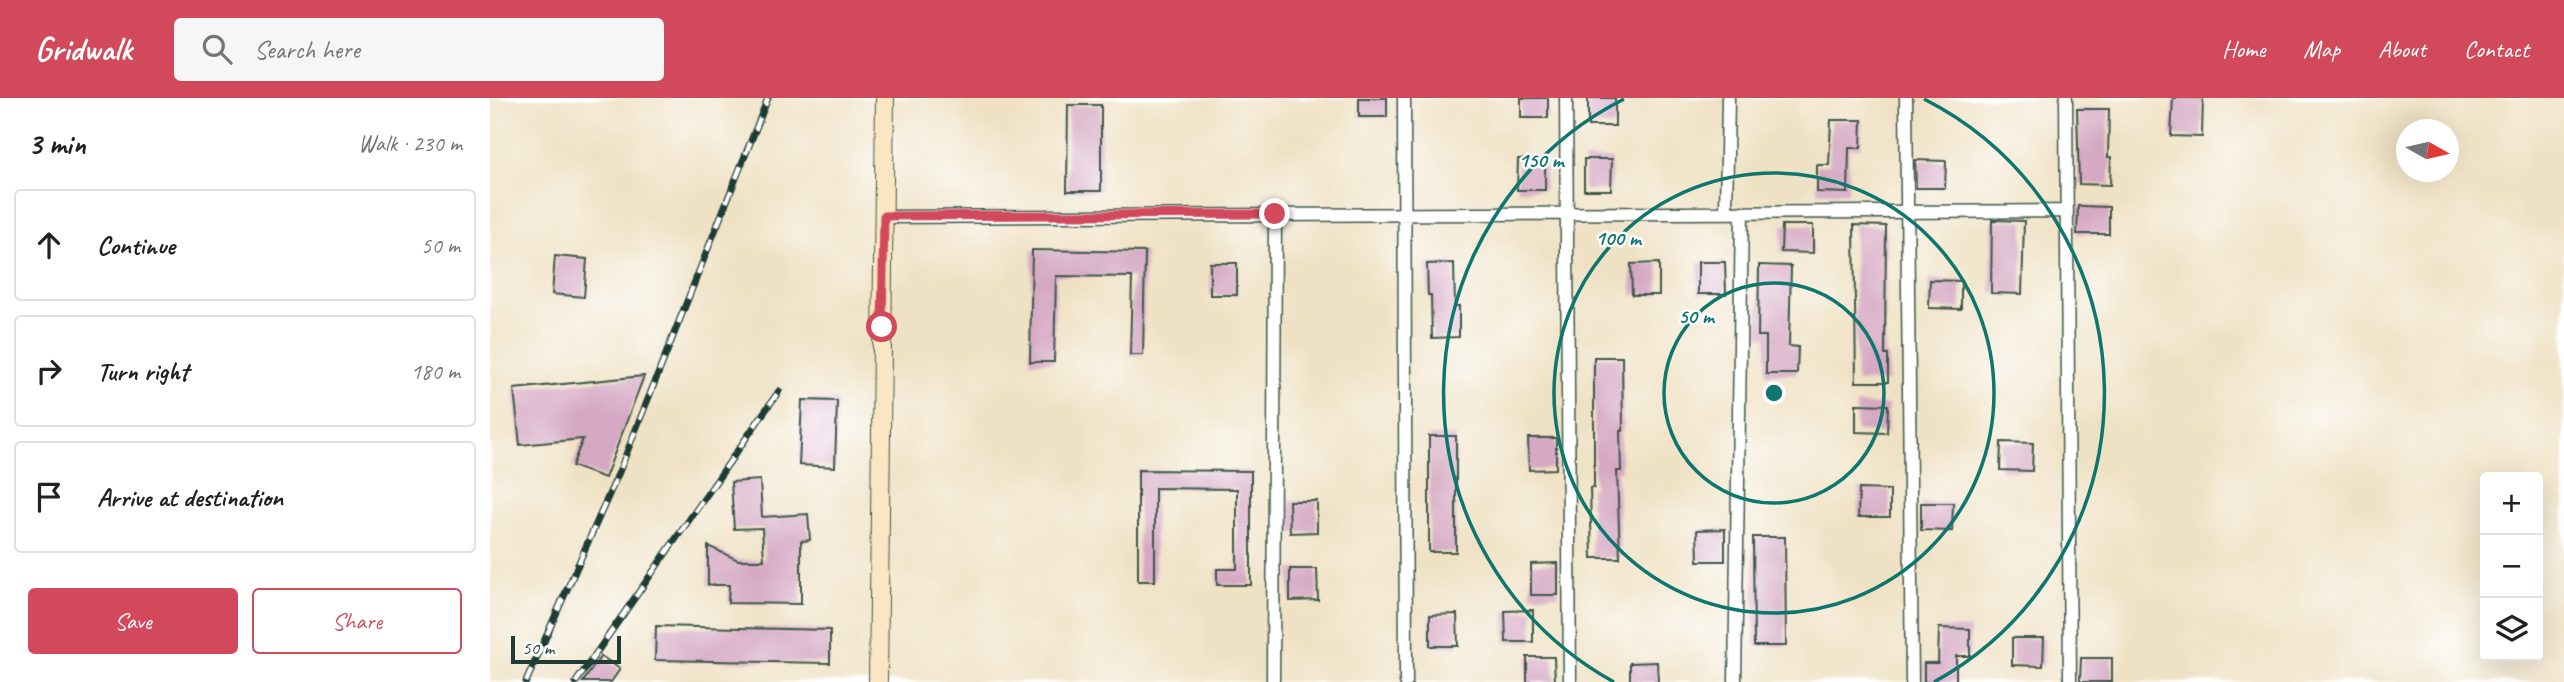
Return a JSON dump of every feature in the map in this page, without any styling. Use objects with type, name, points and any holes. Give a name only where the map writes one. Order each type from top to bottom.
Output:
[{"type":"main road","points":[[878,682],[885,98]]},
{"type":"street","points":[[1404,98],[1406,682]]},
{"type":"street","points":[[1566,98],[1570,682]]},
{"type":"street","points":[[1726,212],[1728,98]]},
{"type":"street","points":[[1906,98],[1912,682]]},
{"type":"street","points":[[2066,98],[2070,682]]},
{"type":"street","points":[[884,216],[2067,211]]},
{"type":"street","points":[[1735,682],[1742,212]]},
{"type":"street","points":[[1273,682],[1275,214]]},
{"type":"building","points":[[1359,98],[1387,98],[1387,117],[1359,117]]},
{"type":"building","points":[[1521,98],[1548,98],[1548,118],[1521,118]]},
{"type":"building","points":[[1588,98],[1615,98],[1615,126],[1588,126]]},
{"type":"building","points":[[2173,98],[2203,98],[2202,137],[2171,136]]},
{"type":"building","points":[[1068,105],[1101,105],[1101,191],[1067,191]]},
{"type":"building","points":[[2077,109],[2109,109],[2110,185],[2079,184]]},
{"type":"building","points":[[1831,120],[1862,120],[1861,148],[1849,148],[1848,193],[1817,192],[1817,165],[1829,165]]},
{"type":"building","points":[[1518,159],[1545,159],[1545,190],[1517,190]]},
{"type":"building","points":[[1584,159],[1612,159],[1611,190],[1584,190]]},
{"type":"building","points":[[1915,160],[1946,161],[1945,188],[1916,188]]},
{"type":"building","points":[[2078,206],[2109,207],[2109,234],[2077,234]]},
{"type":"building","points":[[1992,220],[2024,221],[2022,294],[1991,293]]},
{"type":"building","points":[[1782,225],[1813,225],[1813,253],[1781,252]]},
{"type":"building","points":[[1854,225],[1886,226],[1885,355],[1888,355],[1888,382],[1856,382]]},
{"type":"building","points":[[1032,250],[1145,252],[1143,355],[1130,355],[1132,277],[1056,276],[1054,362],[1030,362]]},
{"type":"building","points":[[555,256],[587,259],[584,297],[552,294]]},
{"type":"building","points":[[1698,262],[1725,262],[1726,294],[1698,294]]},
{"type":"building","points":[[1210,263],[1237,263],[1237,295],[1210,295]]},
{"type":"building","points":[[1454,263],[1459,337],[1432,338],[1427,264]]},
{"type":"building","points":[[1659,263],[1659,295],[1632,295],[1631,264]]},
{"type":"building","points":[[1759,265],[1791,266],[1789,346],[1798,347],[1797,374],[1766,374],[1766,336],[1758,336]]},
{"type":"building","points":[[1930,280],[1961,281],[1961,309],[1929,308]]},
{"type":"building","points":[[1594,357],[1622,357],[1623,431],[1620,431],[1621,471],[1617,471],[1620,558],[1592,558],[1590,488],[1594,488]]},
{"type":"building","points":[[644,376],[605,478],[572,466],[583,439],[520,445],[514,389]]},
{"type":"building","points":[[802,400],[837,401],[835,467],[799,465]]},
{"type":"building","points":[[1856,404],[1888,405],[1887,433],[1856,432]]},
{"type":"building","points":[[1429,436],[1456,436],[1456,552],[1429,552]]},
{"type":"building","points":[[1528,438],[1556,438],[1556,469],[1529,470]]},
{"type":"building","points":[[2001,442],[2033,443],[2032,471],[2000,470]]},
{"type":"building","points":[[1138,470],[1251,471],[1251,585],[1217,585],[1217,569],[1237,569],[1237,489],[1155,488],[1155,581],[1138,581]]},
{"type":"building","points":[[760,480],[762,517],[808,514],[810,540],[801,541],[801,604],[728,603],[729,585],[708,585],[708,546],[738,560],[764,560],[762,528],[734,529],[731,482]]},
{"type":"building","points":[[1859,489],[1890,490],[1890,517],[1858,517]]},
{"type":"building","points":[[1289,501],[1317,501],[1317,532],[1290,533]]},
{"type":"building","points":[[1921,503],[1953,503],[1952,531],[1921,530]]},
{"type":"building","points":[[1725,529],[1725,561],[1698,561],[1697,530]]},
{"type":"building","points":[[1753,537],[1785,537],[1786,646],[1754,646]]},
{"type":"building","points":[[1558,563],[1558,595],[1531,595],[1531,564]]},
{"type":"building","points":[[1290,569],[1317,569],[1318,600],[1290,601]]},
{"type":"building","points":[[1533,610],[1533,642],[1506,642],[1505,611]]},
{"type":"building","points":[[1457,614],[1458,646],[1430,646],[1430,615]]},
{"type":"building","points":[[656,626],[830,630],[830,663],[655,660]]},
{"type":"building","points":[[1939,628],[1970,629],[1970,656],[1956,656],[1956,682],[1924,682],[1924,663],[1938,663]]},
{"type":"building","points":[[2012,638],[2044,638],[2043,666],[2012,665]]},
{"type":"building","points":[[601,656],[620,669],[611,682],[583,682]]},
{"type":"building","points":[[1527,657],[1554,657],[1555,682],[1527,682]]},
{"type":"building","points":[[2081,658],[2112,658],[2112,682],[2080,682]]},
{"type":"building","points":[[1657,662],[1658,682],[1630,682],[1630,663]]},
{"type":"railway","points":[[526,682],[619,472],[768,98]]},
{"type":"railway","points":[[576,682],[779,391]]},
{"type":"route","points":[[882,327],[884,216],[1275,214]]}]
